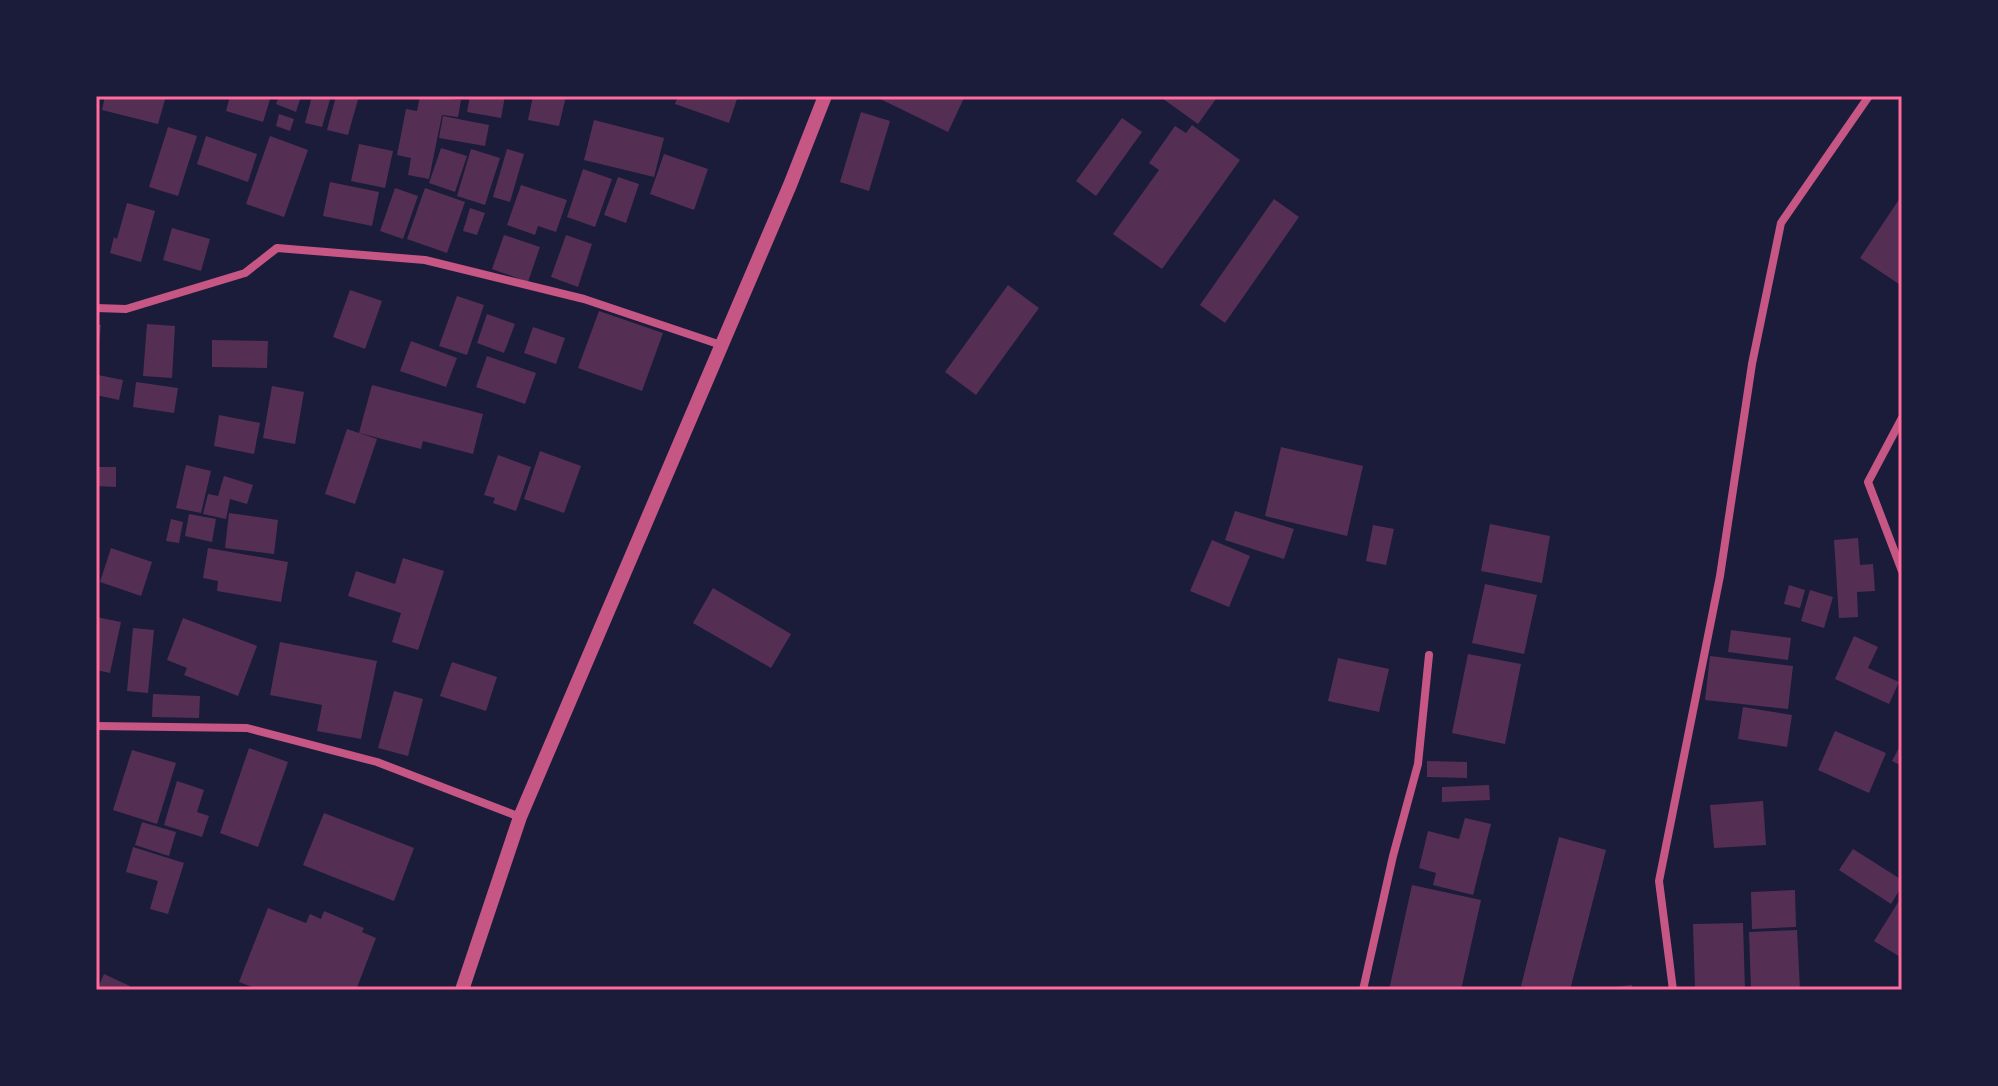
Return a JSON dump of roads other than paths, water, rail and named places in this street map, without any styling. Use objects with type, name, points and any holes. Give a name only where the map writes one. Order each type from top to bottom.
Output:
[{"type":"street","points":[[462,990],[520,817],[790,185],[825,96]]},
{"type":"street","points":[[1673,990],[1659,881],[1720,576],[1752,364],[1781,223],[1869,96]]},
{"type":"street","points":[[96,308],[126,309],[245,273],[277,248],[425,260],[584,299],[721,345]]},
{"type":"street","points":[[1902,418],[1868,482],[1902,571]]},
{"type":"street","points":[[1363,990],[1393,856],[1418,764],[1429,655]]},
{"type":"street","points":[[96,726],[247,728],[377,762],[520,817]]}]
